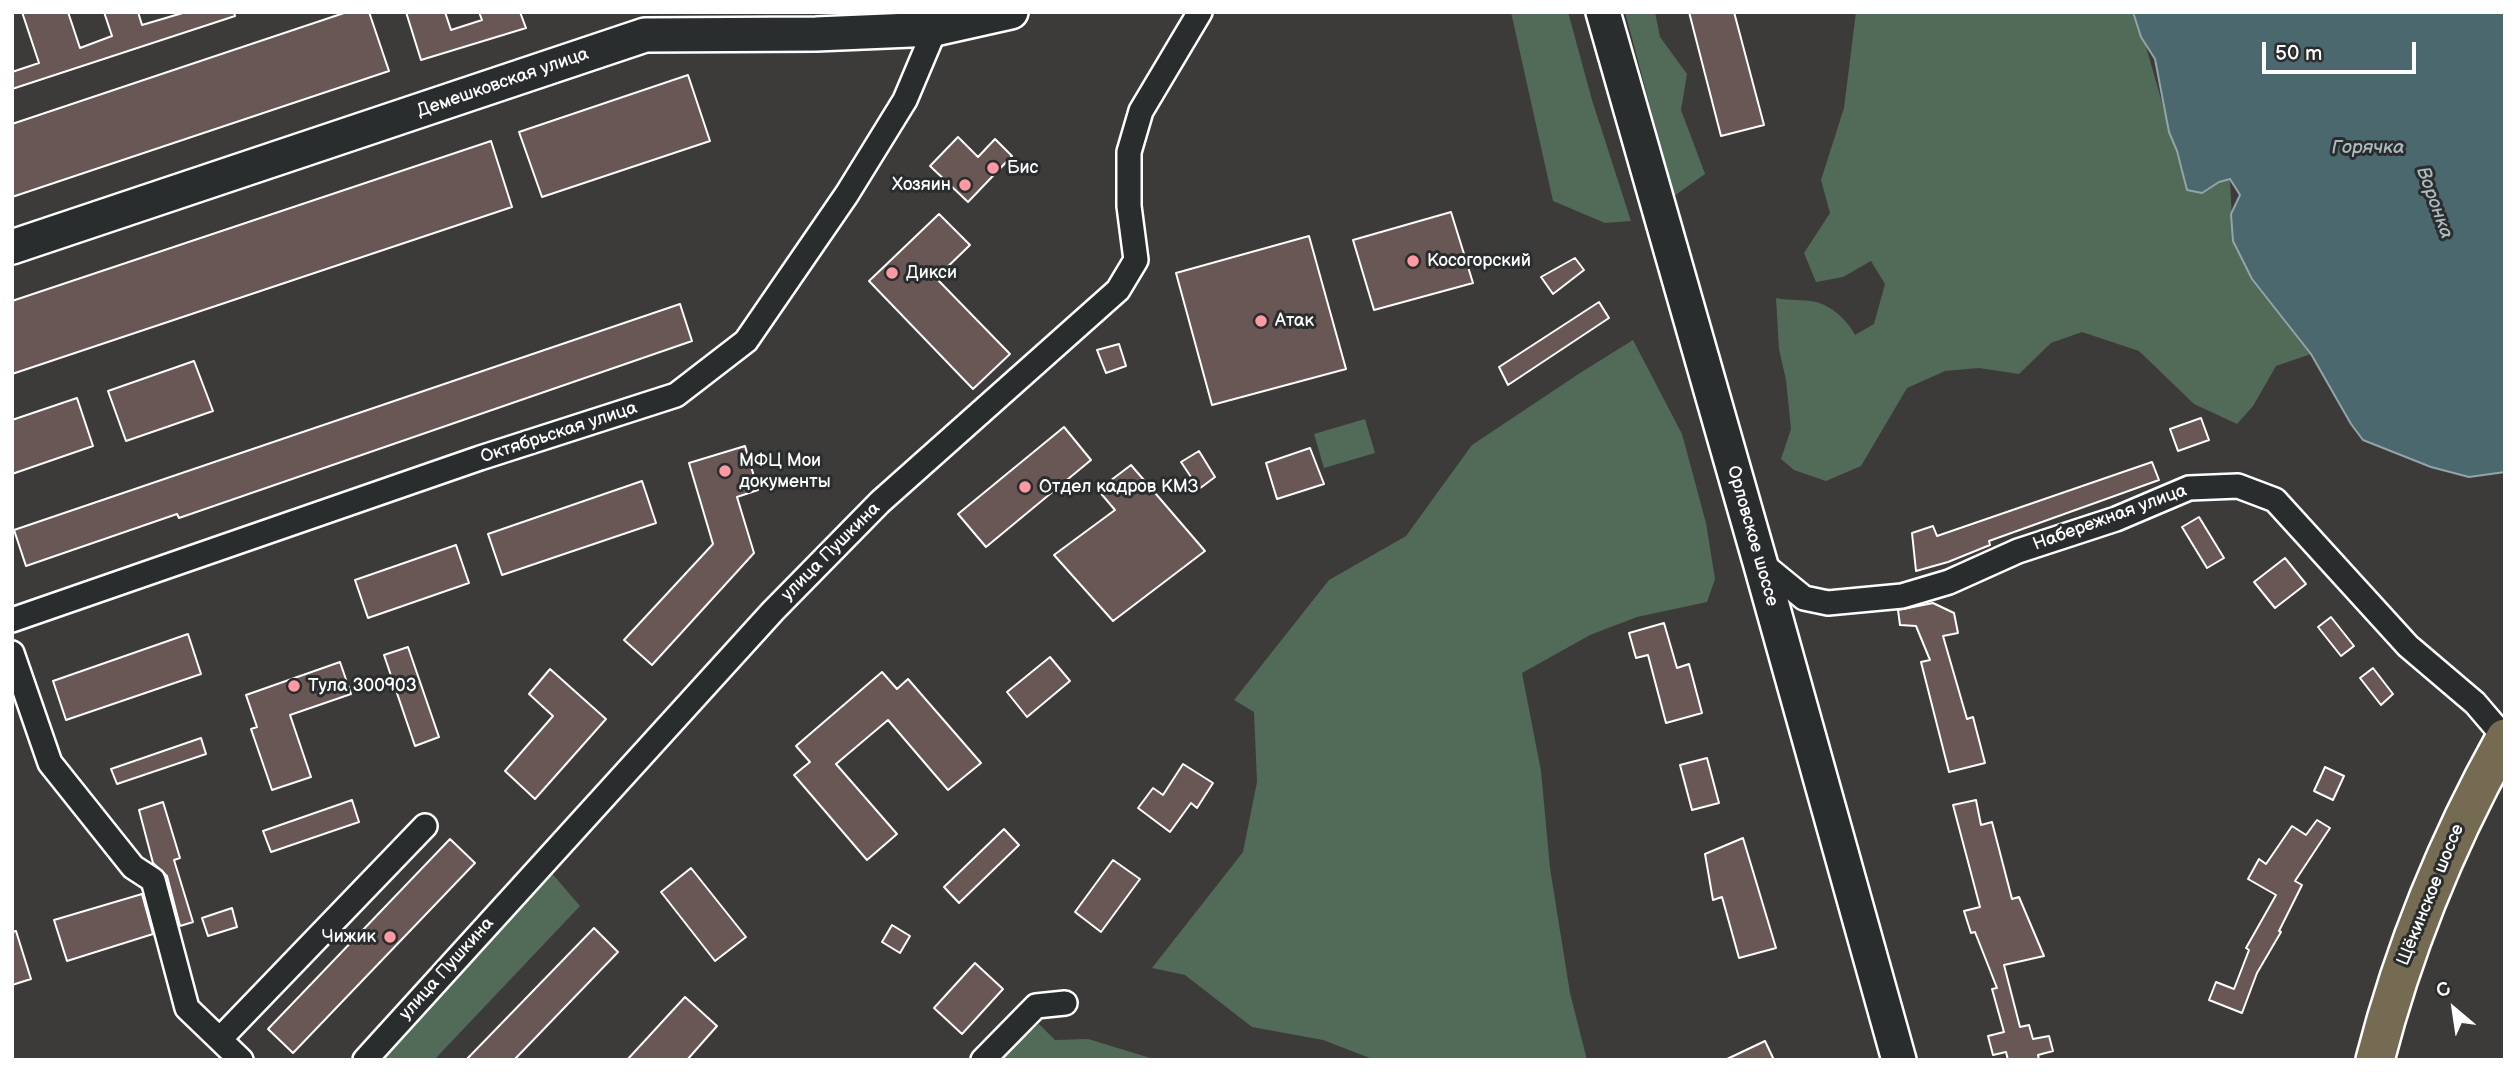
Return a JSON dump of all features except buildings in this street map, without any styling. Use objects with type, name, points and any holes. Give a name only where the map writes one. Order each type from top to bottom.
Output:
[{"type":"main road","name":"Демешковская улица","points":[[12,247],[645,35],[804,34],[935,29],[1011,12]]},
{"type":"main road","name":"Орловское шоссе","points":[[1603,12],[1899,1060]]},
{"type":"main road","name":"Щёкинское шоссе","points":[[2375,1060],[2391,999],[2428,896],[2468,804],[2505,738]]},
{"type":"street","name":"улица Пушкина","points":[[365,1060],[773,611],[880,502],[1118,290],[1136,260],[1129,206],[1129,152],[1141,111],[1199,12]]},
{"type":"street","name":"Октябрьская улица","points":[[12,620],[480,458],[676,395],[746,341],[847,194],[905,100],[935,29]]},
{"type":"street","name":"Набережная улица","points":[[1760,562],[1804,598],[1828,603],[1902,596],[1949,582],[2018,551],[2116,519],[2189,488],[2238,486],[2275,500],[2408,646],[2475,703],[2505,738]]},
{"type":"street","points":[[12,653],[50,763],[133,867],[153,880],[187,1008],[241,1060]]},
{"type":"street","points":[[220,1039],[425,825]]},
{"type":"street","points":[[983,1060],[1036,1006],[1065,1003]]},
{"type":"green space","points":[[1511,12],[1568,12],[1592,100],[1631,221],[1605,223],[1553,201]]},
{"type":"green space","points":[[1625,12],[1655,12],[1660,37],[1687,74],[1681,110],[1705,174],[1674,196]]},
{"type":"green space","points":[[1856,12],[2136,12],[2187,189],[2230,179],[2233,241],[2311,354],[2276,366],[2253,406],[2237,424],[2194,404],[2139,351],[2082,332],[2051,343],[2019,374],[1979,368],[1945,371],[1907,388],[1861,466],[1826,481],[1794,470],[1781,459],[1791,429],[1786,380],[1779,349],[1776,298],[1822,304],[1839,315],[1855,335],[1874,324],[1885,284],[1871,261],[1843,277],[1816,282],[1804,253],[1830,213],[1821,180],[1844,108]]},
{"type":"green space","points":[[1633,340],[1682,434],[1706,523],[1715,579],[1707,602],[1637,617],[1590,635],[1522,673],[1541,771],[1550,868],[1570,993],[1587,1060],[1375,1060],[1323,1040],[1252,1027],[1185,975],[1152,968],[1243,852],[1257,782],[1254,712],[1234,700],[1329,580],[1406,536],[1472,445]]},
{"type":"green space","points":[[1365,419],[1375,453],[1324,468],[1314,434]]},
{"type":"green space","points":[[549,870],[580,906],[434,1060],[376,1060]]},
{"type":"green space","points":[[1039,1024],[1055,1040],[1088,1039],[1157,1060],[999,1060]]},
{"type":"water","name":"Горячка","points":[[2133,12],[2505,12],[2505,472],[2469,477],[2431,467],[2363,440],[2311,354],[2252,279],[2233,241],[2231,214],[2240,195],[2230,179],[2219,182],[2202,193],[2187,190],[2169,132],[2155,59],[2141,37]]},
{"type":"place","name":"Бис","points":[[993,168]]},
{"type":"place","name":"Хозяин","points":[[965,185]]},
{"type":"place","name":"Косогорский","points":[[1413,261]]},
{"type":"place","name":"Дикси","points":[[892,273]]},
{"type":"place","name":"Атак","points":[[1261,321]]},
{"type":"place","name":"МФЦ Мои документы","points":[[725,471]]},
{"type":"place","name":"Отдел кадров КМЗ","points":[[1025,487]]},
{"type":"place","name":"Тула 300903","points":[[294,686]]},
{"type":"place","name":"Чижик","points":[[390,937]]},
{"type":"water label","name":"Воронка","points":[[2434,203]]}]
